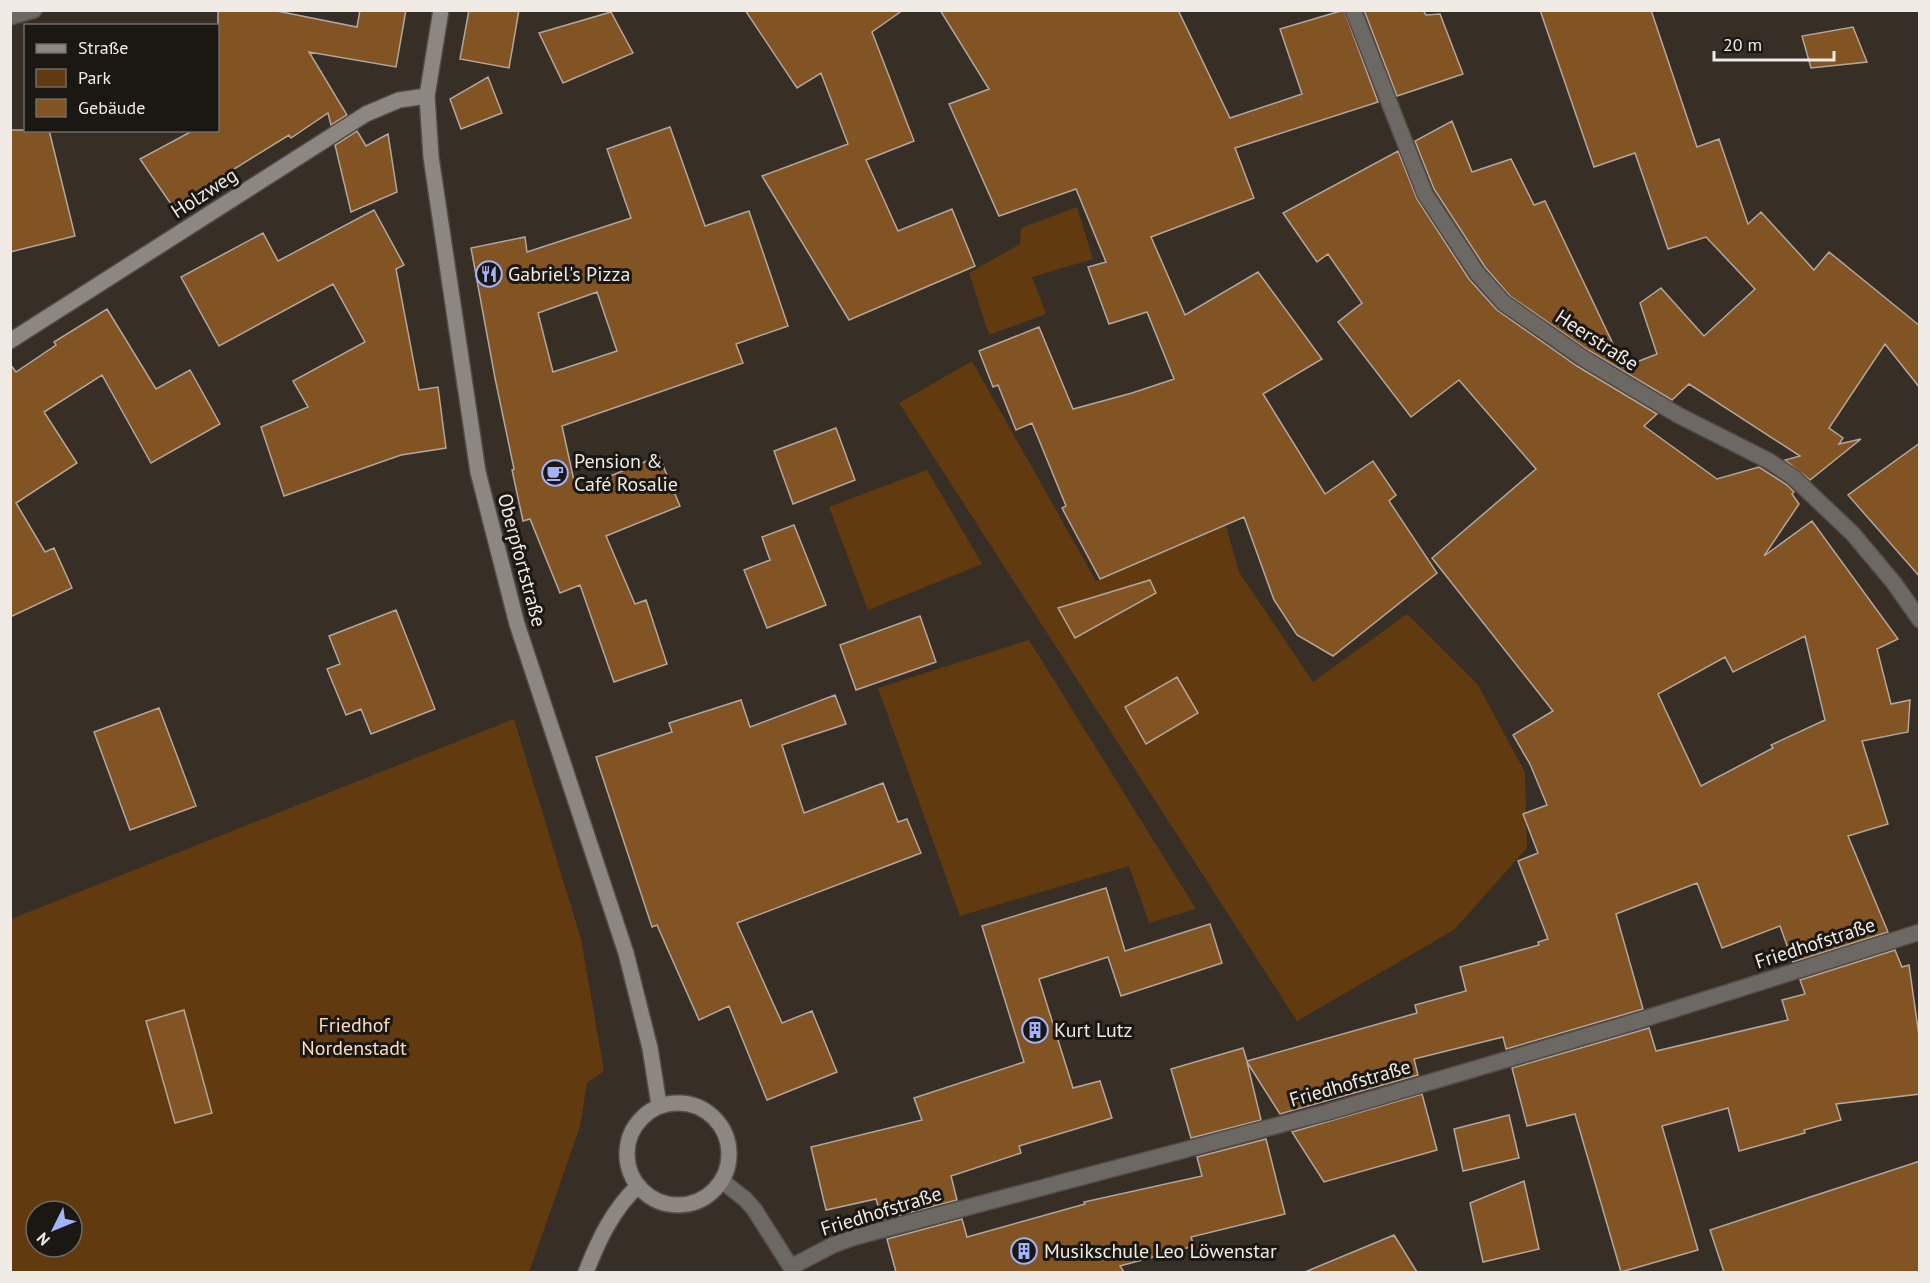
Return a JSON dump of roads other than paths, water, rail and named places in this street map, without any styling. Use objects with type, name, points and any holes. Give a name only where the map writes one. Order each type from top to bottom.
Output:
[{"type":"street","points":[[10,17],[34,10]]},
{"type":"street","name":"Oberpfortstraße","points":[[441,10],[427,96],[431,157],[478,472],[517,624],[626,953],[650,1048],[659,1106]]},
{"type":"street","name":"Heerstraße","points":[[1353,10],[1425,194],[1477,273],[1504,303],[1583,358],[1678,415],[1769,461],[1793,477],[1853,534],[1894,583],[1920,620]]},
{"type":"street","name":"Holzweg","points":[[10,341],[366,114],[399,100],[427,96]]},
{"type":"street","name":"Friedhofstraße","points":[[793,1270],[833,1245],[855,1237],[1328,1112],[1634,1022],[1920,932]]},
{"type":"street","points":[[674,1102],[689,1103],[705,1109],[719,1121],[730,1148],[727,1170],[722,1181],[708,1196],[680,1205],[660,1202],[644,1192],[638,1186],[627,1164],[628,1140],[638,1121],[647,1112],[674,1102]]},
{"type":"street","points":[[722,1181],[754,1209],[793,1270]]},
{"type":"street","points":[[586,1272],[610,1220],[624,1199],[638,1186]]},
{"type":"place","name":"Gabriel's Pizza","points":[[489,274]]},
{"type":"place","name":"Pension & Café Rosalie","points":[[555,473]]},
{"type":"place","name":"Kurt Lutz","points":[[1035,1030]]},
{"type":"place","name":"Musikschule Leo Löwenstar","points":[[1024,1251]]},
{"type":"park label","name":"Friedhof Nordenstadt","points":[[354,1036]]}]
